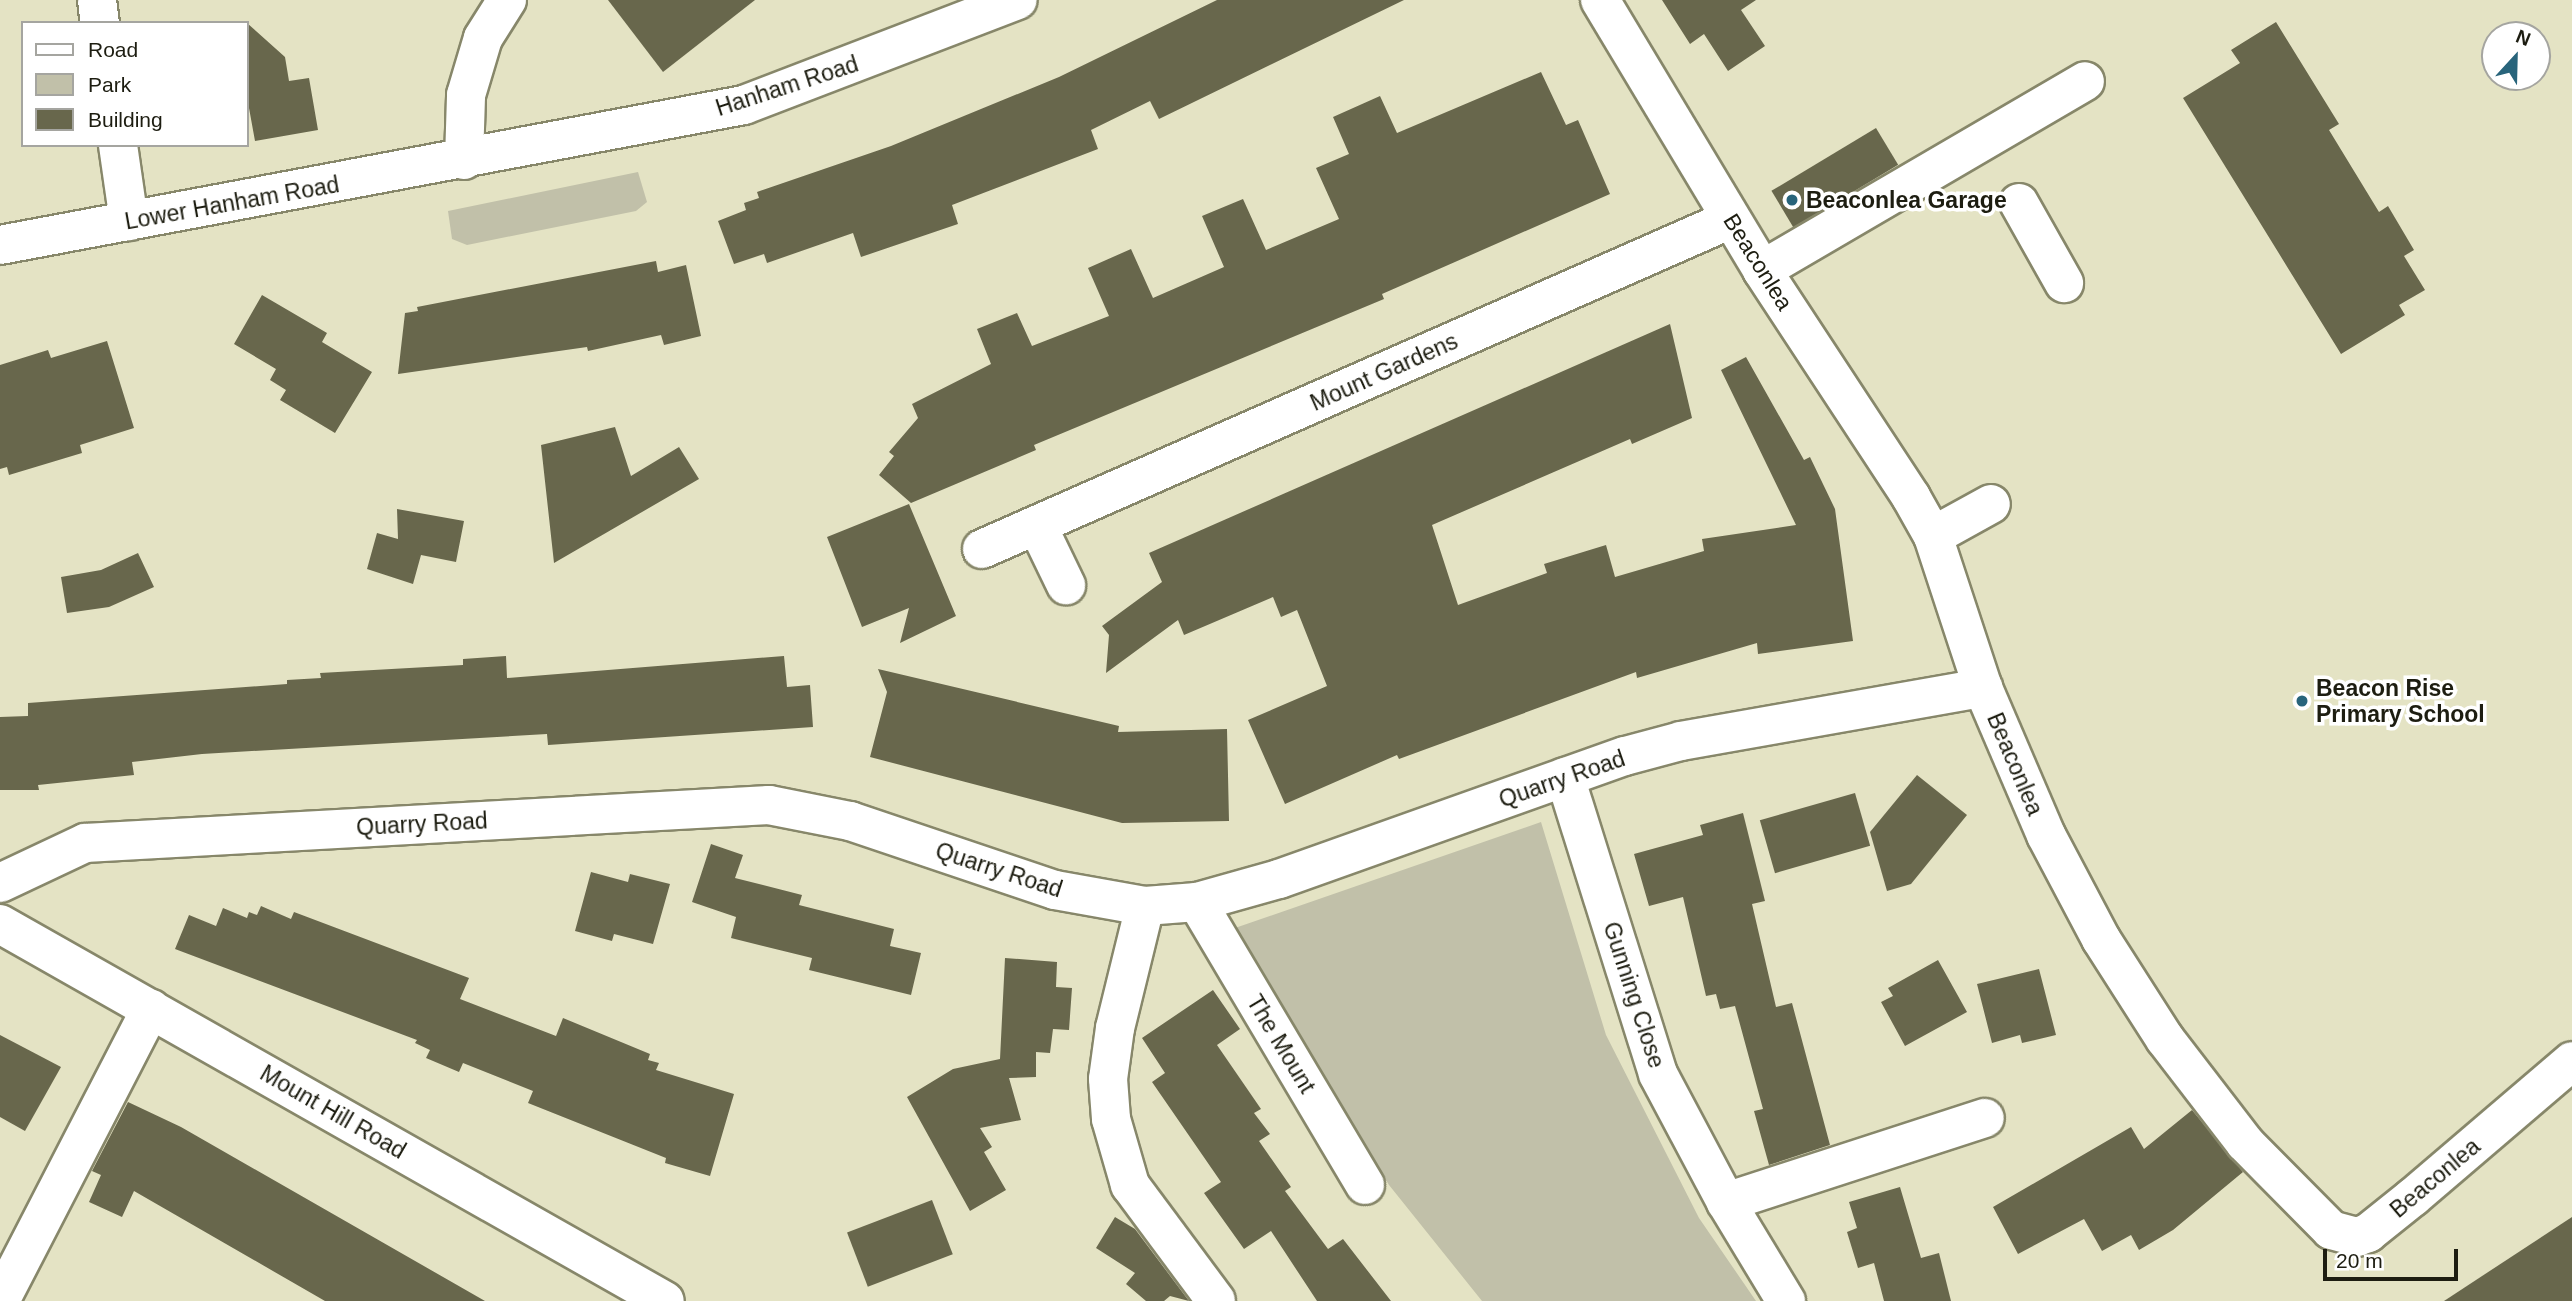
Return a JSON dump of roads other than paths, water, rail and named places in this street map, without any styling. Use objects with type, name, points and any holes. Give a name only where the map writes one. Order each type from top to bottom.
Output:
[{"type":"street","points":[[97,0],[100,21]]},
{"type":"street","points":[[464,160],[466,95],[483,38],[507,0]]},
{"type":"street","name":"Hanham Road","points":[[464,160],[744,105],[1018,0]]},
{"type":"street","name":"Beaconlea","points":[[1605,2],[1762,270],[1933,536],[1983,688],[2046,835],[2115,961],[2165,1039],[2245,1143],[2331,1230],[2357,1237],[2368,1233],[2566,1077]]},
{"type":"street","points":[[1762,270],[2085,82]]},
{"type":"street","points":[[118,147],[130,221]]},
{"type":"street","name":"Lower Hanham Road","points":[[0,245],[464,160]]},
{"type":"street","points":[[2019,203],[2064,283]]},
{"type":"street","name":"Mount Gardens","points":[[982,550],[1731,219]]},
{"type":"street","points":[[1933,536],[1991,504]]},
{"type":"street","points":[[1037,525],[1066,585]]},
{"type":"street","name":"Quarry Road","points":[[0,883],[85,843],[769,805],[850,821],[1055,891],[1144,906],[1197,902],[1279,879],[1565,777],[1681,741],[1983,688]]},
{"type":"street","name":"Gunning Close","points":[[1565,777],[1658,1074],[1726,1202],[1786,1301]]},
{"type":"street","name":"The Mount","points":[[1197,902],[1365,1185]]},
{"type":"street","points":[[1144,906],[1115,1028],[1108,1079],[1111,1119],[1130,1185],[1216,1301]]},
{"type":"street","name":"Mount Hill Road","points":[[0,924],[666,1301]]},
{"type":"street","points":[[0,1301],[151,1009]]},
{"type":"street","points":[[1726,1202],[1985,1118]]},
{"type":"place","name":"Beaconlea Garage","points":[[1792,200]]},
{"type":"place","name":"Beacon Rise Primary School","points":[[2302,701]]}]
